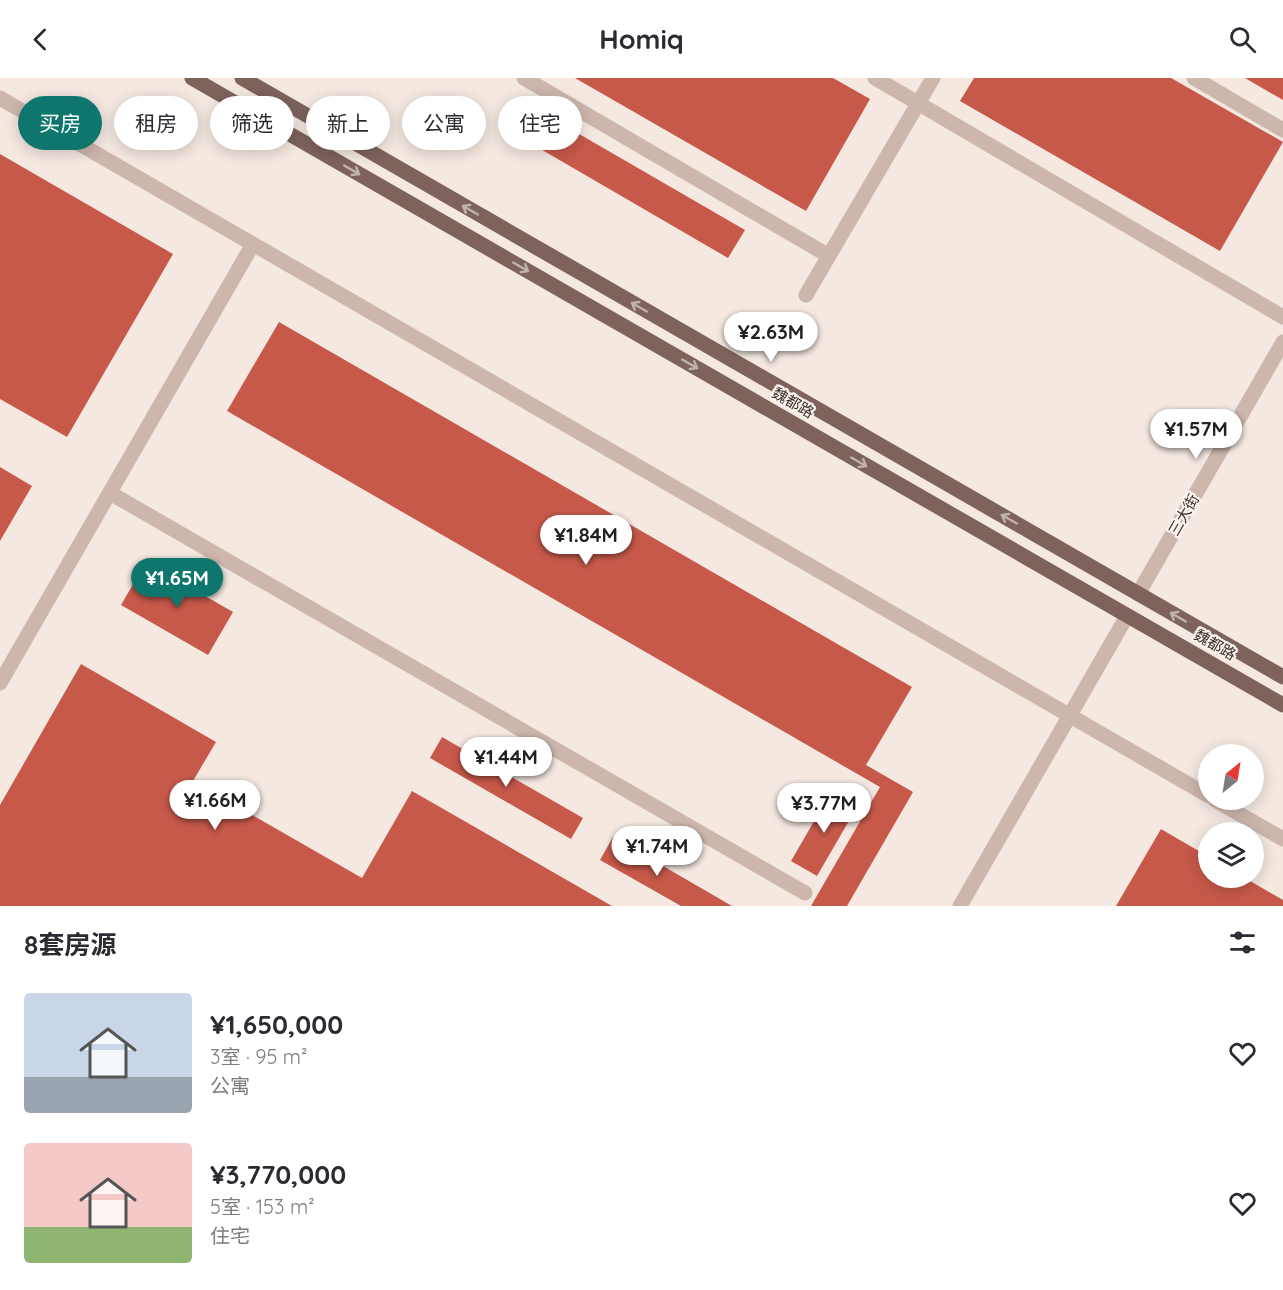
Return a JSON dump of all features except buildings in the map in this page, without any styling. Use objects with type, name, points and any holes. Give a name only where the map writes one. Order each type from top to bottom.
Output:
[{"type":"main road","name":"魏都路","points":[[192,78],[1283,705]]},
{"type":"main road","name":"魏都路","points":[[242,78],[1283,677]]},
{"type":"street","points":[[524,78],[829,256]]},
{"type":"street","points":[[874,78],[1283,317]]},
{"type":"street","points":[[806,295],[933,78]]},
{"type":"street","points":[[1194,78],[1283,130]]},
{"type":"street","points":[[0,98],[1198,790]]},
{"type":"street","points":[[0,683],[253,244]]},
{"type":"street","name":"三大街","points":[[1138,594],[1283,342]]},
{"type":"street","points":[[110,493],[805,893]]},
{"type":"street","points":[[960,906],[1127,616]]},
{"type":"street","points":[[1232,810],[1283,839]]}]
